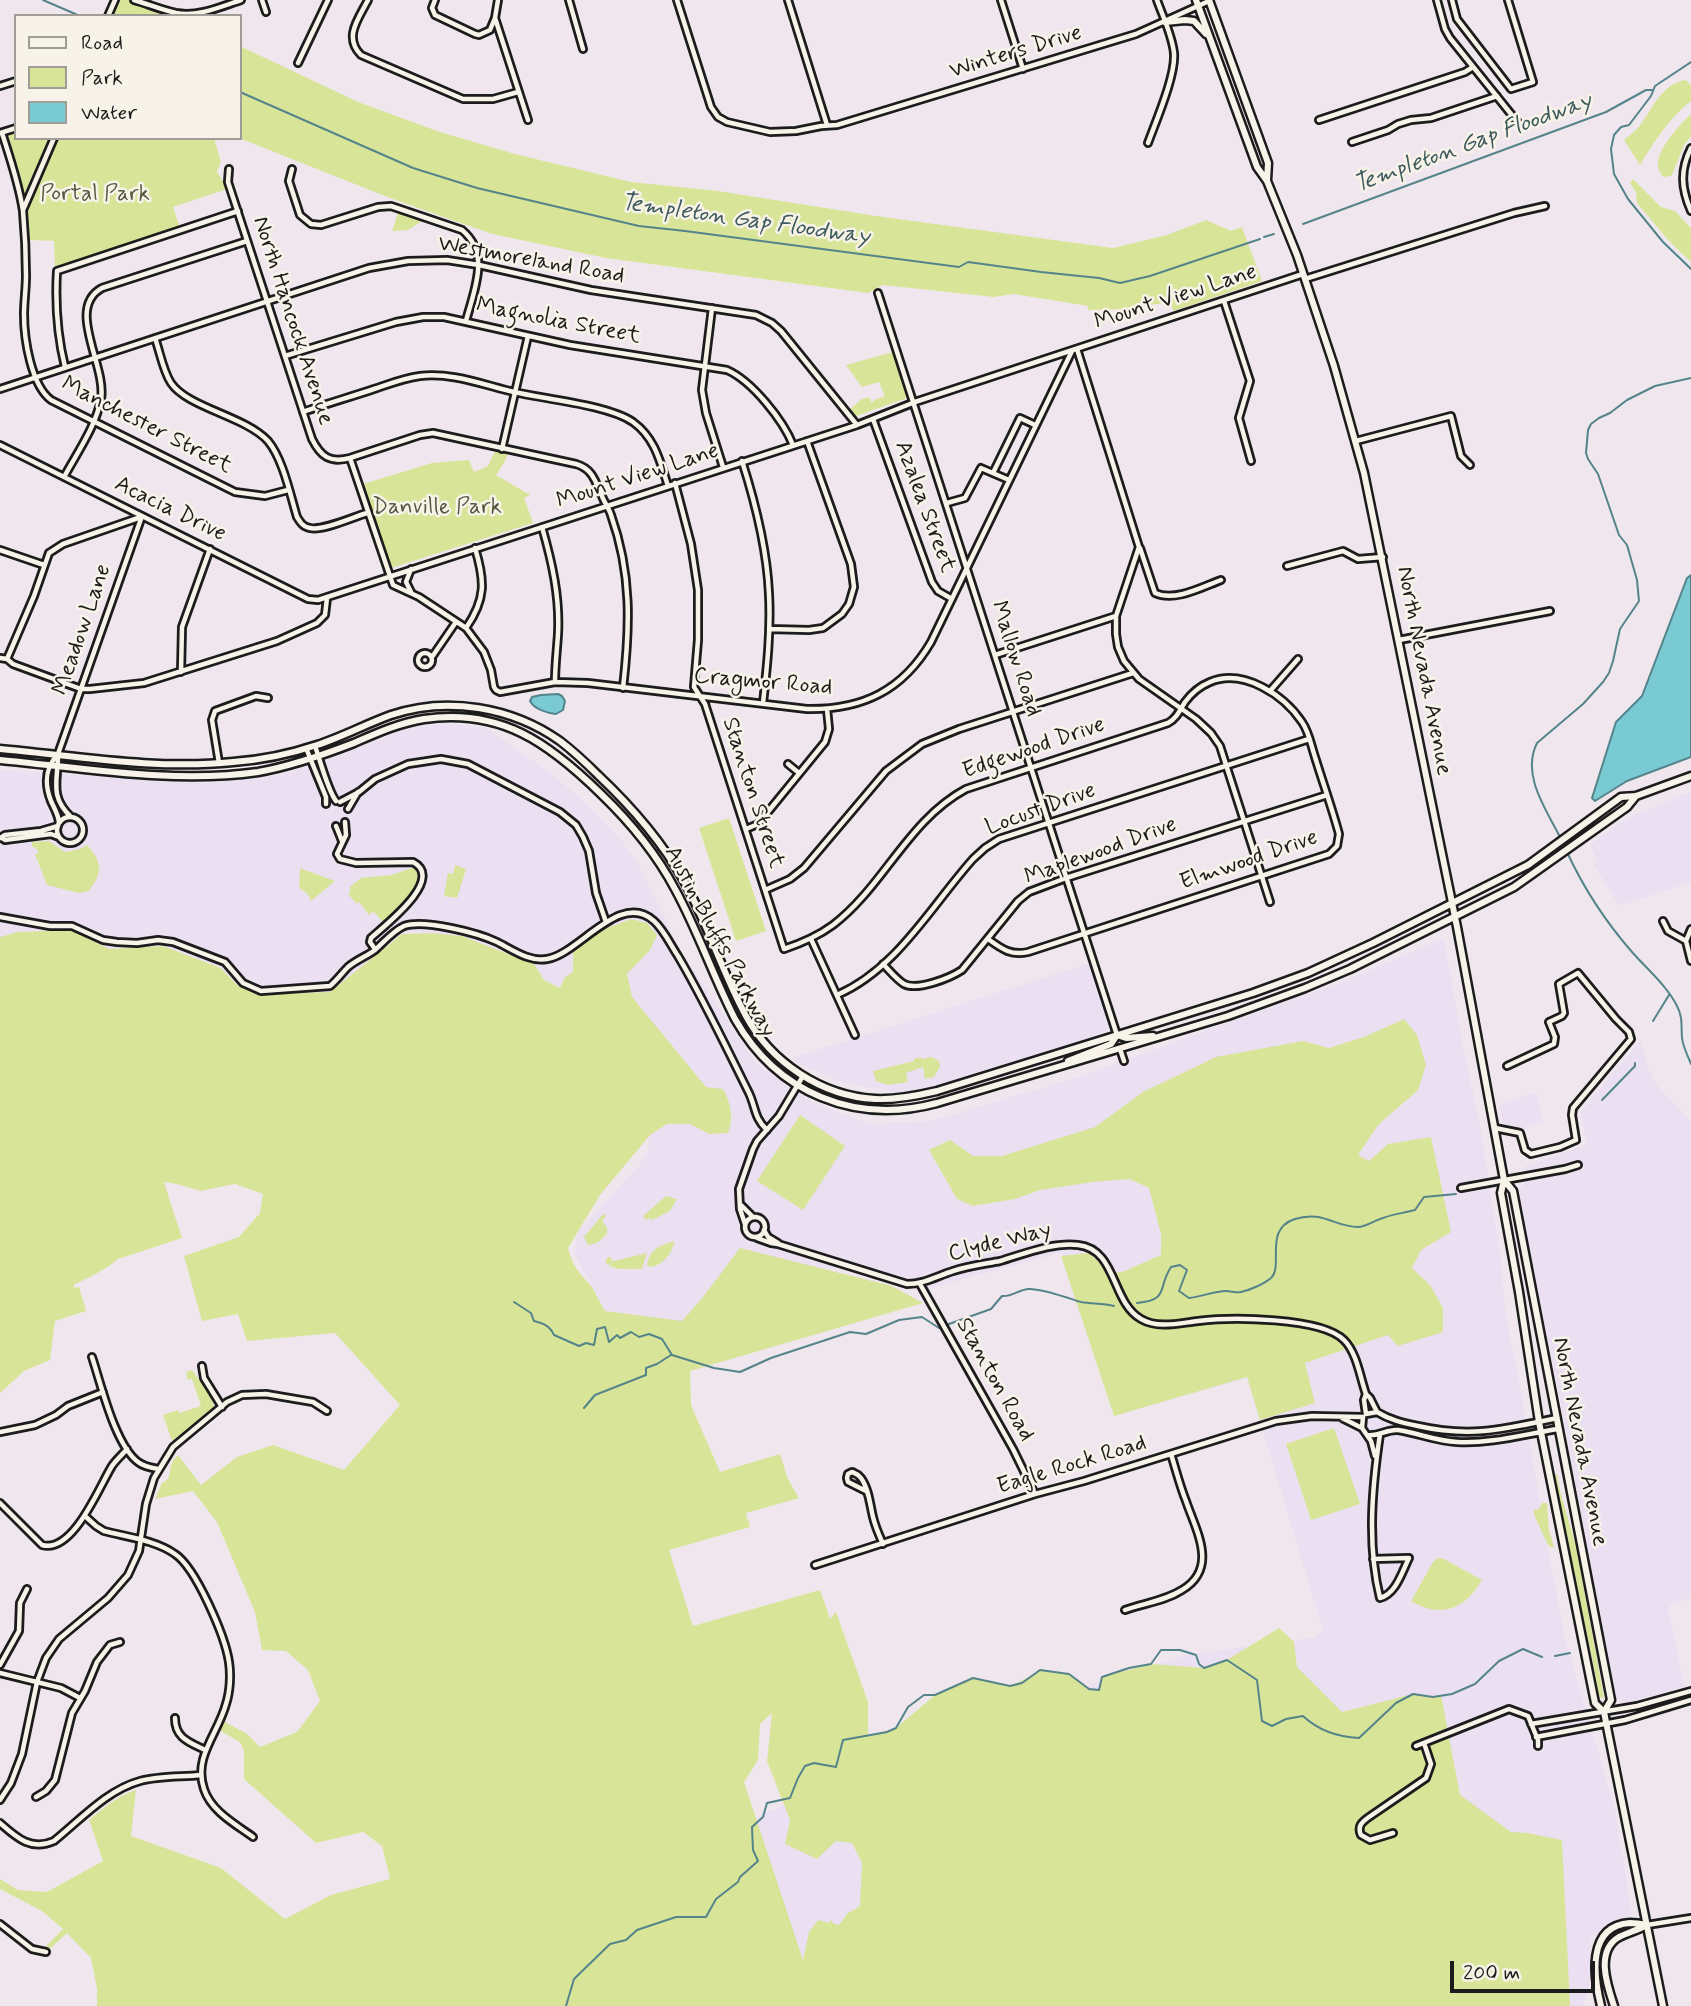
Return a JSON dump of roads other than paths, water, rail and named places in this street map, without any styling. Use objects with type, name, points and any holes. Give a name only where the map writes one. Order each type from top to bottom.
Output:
[{"type":"main road","name":"North Nevada Avenue","points":[[1209,0],[1268,163],[1267,181]]},
{"type":"main road","name":"North Nevada Avenue","points":[[1197,3],[1257,167],[1267,181],[1304,277],[1356,440],[1372,506],[1495,1128],[1504,1180],[1500,1193],[1519,1292],[1539,1422],[1595,1703],[1604,1712],[1663,2006]]},
{"type":"main road","points":[[1165,22],[1194,21],[1213,47]]},
{"type":"main road","name":"Austin Bluffs Parkway","points":[[0,749],[167,764],[219,764],[315,746],[398,713],[419,708],[477,708],[505,714],[533,725],[556,738],[612,788],[654,835],[690,893],[751,1025],[770,1049],[803,1076],[831,1089],[874,1099],[905,1098],[937,1091],[1280,984],[1342,958],[1518,870],[1621,797],[1636,796],[1691,776]]},
{"type":"main road","name":"Austin Bluffs Parkway","points":[[0,760],[156,775],[200,776],[255,772],[319,757],[398,724],[421,719],[476,719],[503,725],[549,748],[598,791],[645,843],[680,898],[731,1012],[762,1057],[797,1086],[827,1100],[851,1107],[895,1110],[925,1106],[1120,1049],[1305,989],[1520,883],[1627,807],[1636,796]]},
{"type":"main road","points":[[1051,1069],[1111,1044],[1117,1035],[1130,1038],[1171,1033]]},
{"type":"main road","name":"North Nevada Avenue","points":[[1504,1180],[1513,1191],[1611,1700],[1604,1712]]},
{"type":"main road","points":[[1601,2006],[1595,1962],[1599,1944],[1604,1936],[1619,1926],[1629,1923],[1647,1925]]},
{"type":"main road","points":[[1614,2006],[1606,1982],[1605,1956],[1608,1948],[1620,1936],[1647,1925]]},
{"type":"street","points":[[134,0],[183,14],[198,13],[241,0]]},
{"type":"street","points":[[262,0],[266,12]]},
{"type":"street","points":[[298,63],[327,0]]},
{"type":"street","points":[[368,0],[352,37],[353,44],[362,55],[463,99],[493,99],[518,92]]},
{"type":"street","points":[[435,0],[432,8],[435,15],[479,35],[490,30],[498,0]]},
{"type":"street","points":[[569,0],[583,49]]},
{"type":"street","name":"Winters Drive","points":[[677,0],[711,107],[718,117],[737,125],[770,132],[847,123],[1136,34],[1165,22],[1197,3],[1209,0]]},
{"type":"street","points":[[788,0],[827,125]]},
{"type":"street","points":[[1001,0],[1023,69]]},
{"type":"street","points":[[1148,143],[1174,64],[1174,52],[1157,0]]},
{"type":"street","points":[[1437,0],[1448,33],[1519,124]]},
{"type":"street","points":[[1452,0],[1457,19],[1511,89],[1533,82],[1508,0]]},
{"type":"street","points":[[495,18],[528,120]]},
{"type":"street","points":[[1319,120],[1465,72],[1473,67]]},
{"type":"street","points":[[1352,142],[1388,131],[1398,124],[1431,118],[1497,96]]},
{"type":"street","name":"Manchester Street","points":[[1,133],[23,211],[26,280],[24,321],[27,348],[41,389],[47,397],[235,492],[265,496],[288,490]]},
{"type":"street","points":[[23,211],[53,140]]},
{"type":"street","points":[[1691,148],[1683,168],[1682,183],[1691,211]]},
{"type":"street","name":"North Hancock Avenue","points":[[229,169],[228,182],[312,439],[322,454],[338,461],[349,458]]},
{"type":"street","points":[[292,169],[290,187],[300,215],[307,222],[321,225],[378,207],[391,206],[461,230],[473,242],[480,270],[466,321]]},
{"type":"street","name":"Mount View Lane","points":[[327,598],[857,425],[915,402],[1224,301],[1545,206]]},
{"type":"street","points":[[65,367],[55,307],[57,271],[238,211]]},
{"type":"street","points":[[64,477],[93,421],[102,390],[86,316],[89,300],[97,291],[247,241]]},
{"type":"street","name":"Westmoreland Road","points":[[0,389],[369,268],[398,262],[447,260],[592,290],[756,315],[777,327],[857,425]]},
{"type":"street","name":"Mallow Road","points":[[878,293],[1117,1035]]},
{"type":"street","points":[[1224,301],[1250,381],[1239,418],[1251,461]]},
{"type":"street","points":[[712,308],[702,390],[723,467]]},
{"type":"street","name":"Magnolia Street","points":[[285,356],[405,320],[444,317],[633,356],[727,370],[749,383],[785,427],[793,445]]},
{"type":"street","points":[[502,449],[528,336]]},
{"type":"street","points":[[155,338],[167,376],[182,394],[256,431],[266,439],[276,454],[302,525],[318,528],[367,513]]},
{"type":"street","points":[[1075,350],[1154,593],[1163,597],[1178,595],[1221,580]]},
{"type":"street","name":"Cragmor Road","points":[[466,628],[484,652],[496,690],[555,682],[589,683],[807,709],[845,707],[867,700],[899,682],[923,656],[1035,425],[1075,350]]},
{"type":"street","points":[[303,412],[419,376],[448,376],[606,410],[632,421],[652,442],[668,486]]},
{"type":"street","points":[[1356,440],[1451,416],[1461,456],[1470,465]]},
{"type":"street","points":[[993,473],[1020,418],[1035,425]]},
{"type":"street","name":"Azalea Street","points":[[873,419],[932,582],[938,591],[952,599]]},
{"type":"street","points":[[475,548],[482,575],[482,592],[477,611],[466,628],[412,593],[393,584],[349,458],[427,433],[583,466],[593,474],[611,513],[626,580],[629,624],[623,688]]},
{"type":"street","points":[[769,629],[823,628],[842,614],[849,604],[854,587],[851,564],[807,441]]},
{"type":"street","name":"Acacia Drive","points":[[0,444],[308,599],[327,598]]},
{"type":"street","points":[[742,461],[763,542],[769,594],[769,629],[762,703]]},
{"type":"street","points":[[947,503],[965,498],[981,468],[1009,480]]},
{"type":"street","name":"Stanton Street","points":[[675,483],[696,574],[699,619],[694,687],[705,704],[784,949]]},
{"type":"street","points":[[7,659],[49,553],[57,547],[142,516]]},
{"type":"street","name":"Meadow Lane","points":[[71,817],[60,805],[56,795],[58,754],[142,516]]},
{"type":"street","points":[[542,527],[557,596],[555,682]]},
{"type":"street","points":[[1139,547],[1116,617],[1118,647],[1133,673],[1196,719],[1220,746],[1270,902]]},
{"type":"street","points":[[180,671],[182,627],[210,549]]},
{"type":"street","points":[[0,550],[44,565]]},
{"type":"street","points":[[1287,566],[1343,551],[1358,559],[1382,557]]},
{"type":"street","points":[[411,569],[406,582],[412,593]]},
{"type":"street","points":[[0,658],[81,688],[144,683],[277,641],[303,630],[317,623],[325,615],[327,598]]},
{"type":"street","points":[[1399,640],[1550,611]]},
{"type":"street","points":[[995,655],[1116,617]]},
{"type":"street","points":[[432,657],[456,622]]},
{"type":"street","points":[[1270,691],[1298,659]]},
{"type":"street","points":[[765,890],[790,879],[804,867],[880,777],[910,751],[933,739],[1133,673]]},
{"type":"street","name":"Elmwood Drive","points":[[988,939],[1014,954],[1028,952],[1324,857],[1337,846],[1339,834],[1302,721],[1270,691],[1247,680],[1220,679],[1193,693],[1181,709]]},
{"type":"street","points":[[219,764],[212,720],[215,711],[256,696],[268,698]]},
{"type":"street","points":[[746,829],[758,824],[825,742],[827,709]]},
{"type":"street","name":"Edgewood Drive","points":[[784,949],[811,939],[842,917],[923,821],[942,804],[966,789],[1168,723],[1181,709]]},
{"type":"street","name":"Locust Drive","points":[[837,995],[883,964],[900,948],[966,867],[985,848],[1006,836],[1309,739]]},
{"type":"street","points":[[315,746],[331,794],[338,801],[359,792],[375,779],[408,764],[425,760],[450,760],[468,764],[560,812],[576,825],[587,845],[596,893],[606,922]]},
{"type":"street","points":[[306,748],[327,804]]},
{"type":"street","name":"Meadow Lane","points":[[48,765],[58,754]]},
{"type":"street","points":[[788,764],[799,774]]},
{"type":"street","points":[[48,765],[47,792],[58,815],[60,837]]},
{"type":"street","points":[[348,809],[359,792]]},
{"type":"street","name":"Maplewood Drive","points":[[883,964],[904,984],[910,986],[922,986],[957,973],[1023,897],[1037,889],[1327,795]]},
{"type":"street","points":[[71,817],[81,823],[82,835],[71,842],[51,834],[5,840],[1,838],[5,835],[41,831],[59,824],[65,818],[71,817]]},
{"type":"street","points":[[345,822],[346,835],[337,855],[343,860],[356,863],[413,862],[421,871],[420,886],[413,899],[371,938],[370,942],[375,949]]},
{"type":"street","points":[[336,826],[342,841]]},
{"type":"street","points":[[0,917],[50,926],[72,926],[103,940],[173,942],[225,962],[243,983],[261,991],[330,986],[348,967],[405,926],[456,929],[475,934],[532,959],[549,959],[568,951],[606,922],[624,914],[649,916],[657,924],[692,980],[751,1096],[757,1119],[767,1130]]},
{"type":"street","points":[[1663,921],[1668,931],[1686,940]]},
{"type":"street","points":[[1691,929],[1686,940],[1691,961]]},
{"type":"street","points":[[811,939],[855,1035]]},
{"type":"street","points":[[1495,1128],[1520,1133],[1525,1150],[1531,1154],[1576,1140],[1573,1108],[1631,1039],[1629,1032],[1578,973],[1559,984],[1564,1013],[1549,1022],[1555,1037],[1554,1044],[1507,1066]]},
{"type":"street","points":[[1120,1049],[1124,1061]]},
{"type":"street","points":[[745,1224],[740,1209],[742,1177],[753,1149],[779,1116],[803,1076]]},
{"type":"street","points":[[1461,1188],[1578,1165]]},
{"type":"street","name":"Clyde Way","points":[[741,1205],[753,1217],[762,1220],[768,1237],[778,1244],[897,1282],[920,1284],[967,1267],[1049,1247],[1080,1245],[1091,1249],[1108,1266],[1127,1308],[1140,1319],[1151,1323],[1231,1318],[1312,1325],[1330,1330],[1345,1341],[1350,1349],[1366,1394]]},
{"type":"street","points":[[753,1217],[745,1224],[747,1235],[757,1238],[764,1230]]},
{"type":"street","name":"Clyde Way","points":[[757,1238],[778,1244]]},
{"type":"street","name":"Stanton Road","points":[[920,1284],[1013,1449],[1035,1494]]},
{"type":"street","points":[[92,1357],[117,1432],[127,1449],[139,1463],[158,1469]]},
{"type":"street","points":[[202,1366],[204,1378],[222,1407]]},
{"type":"street","points":[[0,1432],[35,1425],[68,1406],[103,1392]]},
{"type":"street","points":[[0,1800],[11,1783],[22,1754],[37,1682],[46,1658],[59,1639],[121,1584],[136,1559],[149,1495],[158,1469],[173,1447],[222,1407],[242,1395],[266,1394],[313,1402],[327,1412]]},
{"type":"street","points":[[1366,1394],[1383,1417],[1452,1432],[1496,1431],[1557,1418]]},
{"type":"street","points":[[1362,1428],[1366,1394]]},
{"type":"street","name":"Eagle Rock Road","points":[[815,1565],[1035,1494],[1286,1419],[1342,1417],[1377,1412]]},
{"type":"street","name":"Eagle Rock Road","points":[[1342,1417],[1362,1428],[1375,1456]]},
{"type":"street","points":[[1373,1559],[1409,1558],[1392,1592],[1386,1597],[1380,1598],[1373,1559],[1371,1535],[1375,1456],[1386,1424],[1383,1417]]},
{"type":"street","points":[[1367,1434],[1396,1430],[1432,1439],[1472,1443],[1559,1429]]},
{"type":"street","points":[[0,1503],[42,1545],[57,1544],[86,1517],[113,1465],[127,1449]]},
{"type":"street","points":[[1125,1610],[1182,1591],[1193,1581],[1200,1569],[1203,1552],[1200,1536],[1171,1454]]},
{"type":"street","points":[[866,1491],[848,1482],[848,1474],[852,1472],[859,1475],[866,1491],[883,1544]]},
{"type":"street","points":[[86,1517],[104,1531],[166,1548],[182,1559],[197,1581],[226,1649],[230,1676],[226,1706],[205,1750],[201,1775],[207,1796],[214,1806],[253,1837]]},
{"type":"street","points":[[0,1665],[19,1631],[20,1603],[27,1589]]},
{"type":"street","points":[[36,1797],[46,1791],[55,1780],[72,1713],[101,1654],[110,1645],[120,1642]]},
{"type":"street","points":[[0,1673],[61,1688],[80,1698]]},
{"type":"street","points":[[1531,1724],[1637,1706],[1691,1691]]},
{"type":"street","points":[[1536,1737],[1625,1720],[1691,1699]]},
{"type":"street","points":[[1416,1746],[1509,1709],[1528,1716],[1538,1746]]},
{"type":"street","points":[[175,1718],[175,1728],[179,1733],[190,1743],[205,1750]]},
{"type":"street","points":[[1393,1833],[1370,1840],[1361,1835],[1359,1828],[1369,1816],[1426,1778],[1431,1764],[1424,1743]]},
{"type":"street","points":[[0,1823],[19,1840],[48,1844],[107,1798],[132,1784],[201,1775]]},
{"type":"street","points":[[1647,1925],[1691,1918]]},
{"type":"street","points":[[0,1924],[32,1949],[46,1952]]},
{"type":"water","points":[[1691,575],[1691,757],[1627,781],[1595,801],[1592,798],[1616,722],[1642,696],[1687,578]]},
{"type":"water","points":[[558,694],[565,701],[563,710],[556,714],[541,710],[530,701],[532,697]]},
{"type":"waterway","name":"Templeton Gap Floodway","points":[[43,0],[75,14]]},
{"type":"waterway","points":[[1691,62],[1655,86],[1651,96],[1629,125],[1621,127],[1614,135],[1611,149],[1614,174],[1628,199],[1663,242],[1691,269]]},
{"type":"waterway","name":"Templeton Gap Floodway","points":[[1303,224],[1606,112],[1646,90],[1652,90]]},
{"type":"waterway","name":"Templeton Gap Floodway","points":[[242,93],[413,168],[477,188],[639,226],[959,267],[968,262],[1120,283],[1150,276],[1260,239]]},
{"type":"waterway","name":"Templeton Gap Floodway","points":[[1264,237],[1274,234]]},
{"type":"waterway","points":[[1560,837],[1542,803],[1534,779],[1532,767],[1537,743],[1583,704],[1603,682],[1613,661],[1620,629],[1639,601],[1637,580],[1627,545],[1619,535],[1598,474],[1586,453],[1588,430],[1591,424],[1627,400],[1655,386],[1691,378]]},
{"type":"waterway","points":[[1567,852],[1604,916],[1673,999],[1680,1014],[1683,1041],[1691,1064]]},
{"type":"waterway","points":[[1653,1021],[1669,995]]},
{"type":"waterway","points":[[1602,1100],[1635,1063]]},
{"type":"waterway","points":[[1137,1303],[1159,1296],[1171,1267],[1180,1265],[1187,1270],[1179,1291],[1189,1298],[1221,1291],[1241,1292],[1261,1285],[1271,1278],[1274,1272],[1280,1231],[1285,1224],[1295,1219],[1313,1216],[1361,1227],[1415,1210],[1424,1197],[1456,1194]]},
{"type":"waterway","points":[[949,1324],[991,1309],[1002,1296],[1028,1289],[1081,1302],[1114,1306]]},
{"type":"waterway","points":[[514,1302],[531,1313],[534,1321],[548,1327],[554,1335],[579,1346],[586,1343],[594,1345],[597,1329],[605,1327],[609,1342],[617,1335],[620,1338],[631,1332],[639,1337],[649,1334],[662,1339],[672,1355],[714,1368],[740,1372],[771,1358],[850,1332],[866,1334],[899,1320],[922,1317],[939,1328]]},
{"type":"waterway","points":[[584,1408],[595,1395],[646,1375],[646,1368],[671,1355]]},
{"type":"waterway","points":[[566,2006],[574,1979],[610,1944],[626,1940],[637,1930],[676,1917],[706,1917],[716,1899],[738,1882],[758,1861],[753,1850],[752,1827],[763,1817],[767,1803],[790,1798],[805,1766],[814,1763],[836,1767],[843,1740],[896,1728],[908,1707],[924,1695],[935,1695],[973,1678],[1010,1686],[1022,1683],[1040,1670],[1069,1674],[1089,1689],[1099,1690],[1102,1677],[1151,1664],[1161,1650],[1180,1650],[1196,1655],[1199,1664],[1204,1668],[1227,1660],[1257,1680],[1262,1721],[1272,1726],[1286,1719],[1303,1716],[1329,1732],[1359,1738],[1396,1703],[1413,1694],[1433,1697],[1452,1694],[1475,1684],[1499,1661],[1523,1649],[1542,1657]]},
{"type":"waterway","points":[[1555,1656],[1570,1653]]},
{"type":"park label","name":"Portal Park","points":[[95,195]]},
{"type":"park label","name":"Danville Park","points":[[437,508]]}]
